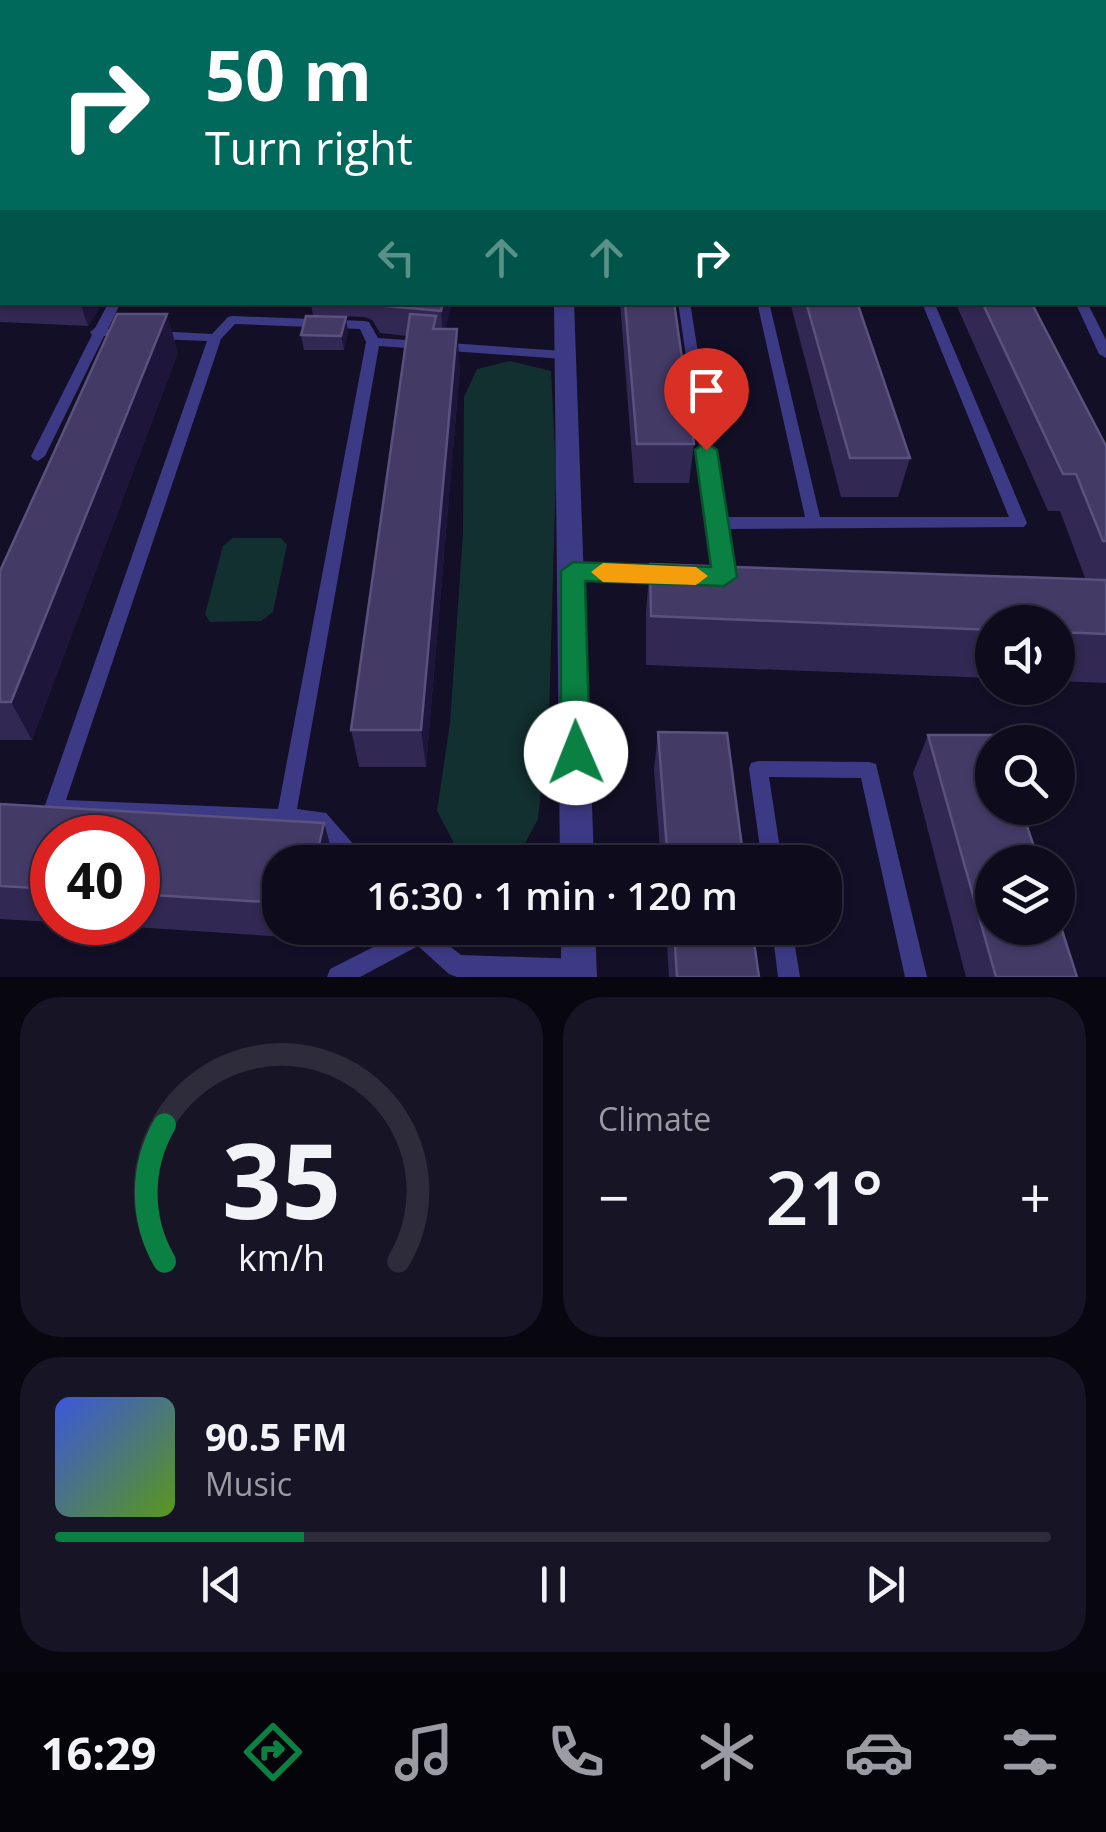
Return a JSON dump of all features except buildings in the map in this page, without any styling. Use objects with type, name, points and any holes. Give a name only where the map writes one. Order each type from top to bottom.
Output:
[{"type":"street","points":[[564,305],[577,845]]},
{"type":"street","points":[[578,945],[579,974]]},
{"type":"lane","points":[[38,456],[112,305]]},
{"type":"lane","points":[[684,305],[724,577]]},
{"type":"lane","points":[[764,305],[814,523]]},
{"type":"lane","points":[[717,523],[1019,523],[929,305]]},
{"type":"lane","points":[[1082,305],[1106,354]]},
{"type":"lane","points":[[286,816],[373,342],[364,325],[232,320],[215,338],[45,808],[319,819],[341,845]]},
{"type":"lane","points":[[96,332],[215,338]]},
{"type":"lane","points":[[373,342],[563,355]]},
{"type":"lane","points":[[573,571],[687,576]]},
{"type":"lane","points":[[706,576],[744,578]]},
{"type":"lane","points":[[769,845],[758,769],[869,770],[916,977]]},
{"type":"lane","points":[[338,977],[392,945]]},
{"type":"lane","points":[[431,945],[456,966],[476,972],[579,974]]},
{"type":"lane","points":[[784,945],[789,977]]},
{"type":"green space","points":[[510,361],[551,371],[556,471],[549,715],[538,819],[524,845],[455,845],[437,811],[450,723],[463,533],[464,397],[477,369]]},
{"type":"green space","points":[[233,538],[281,538],[287,545],[273,612],[261,621],[210,622],[205,614],[223,546]]},
{"type":"slow traffic","points":[[603,572],[696,576]]},
{"type":"route","points":[[576,753],[573,571],[724,577],[706,450]]}]
